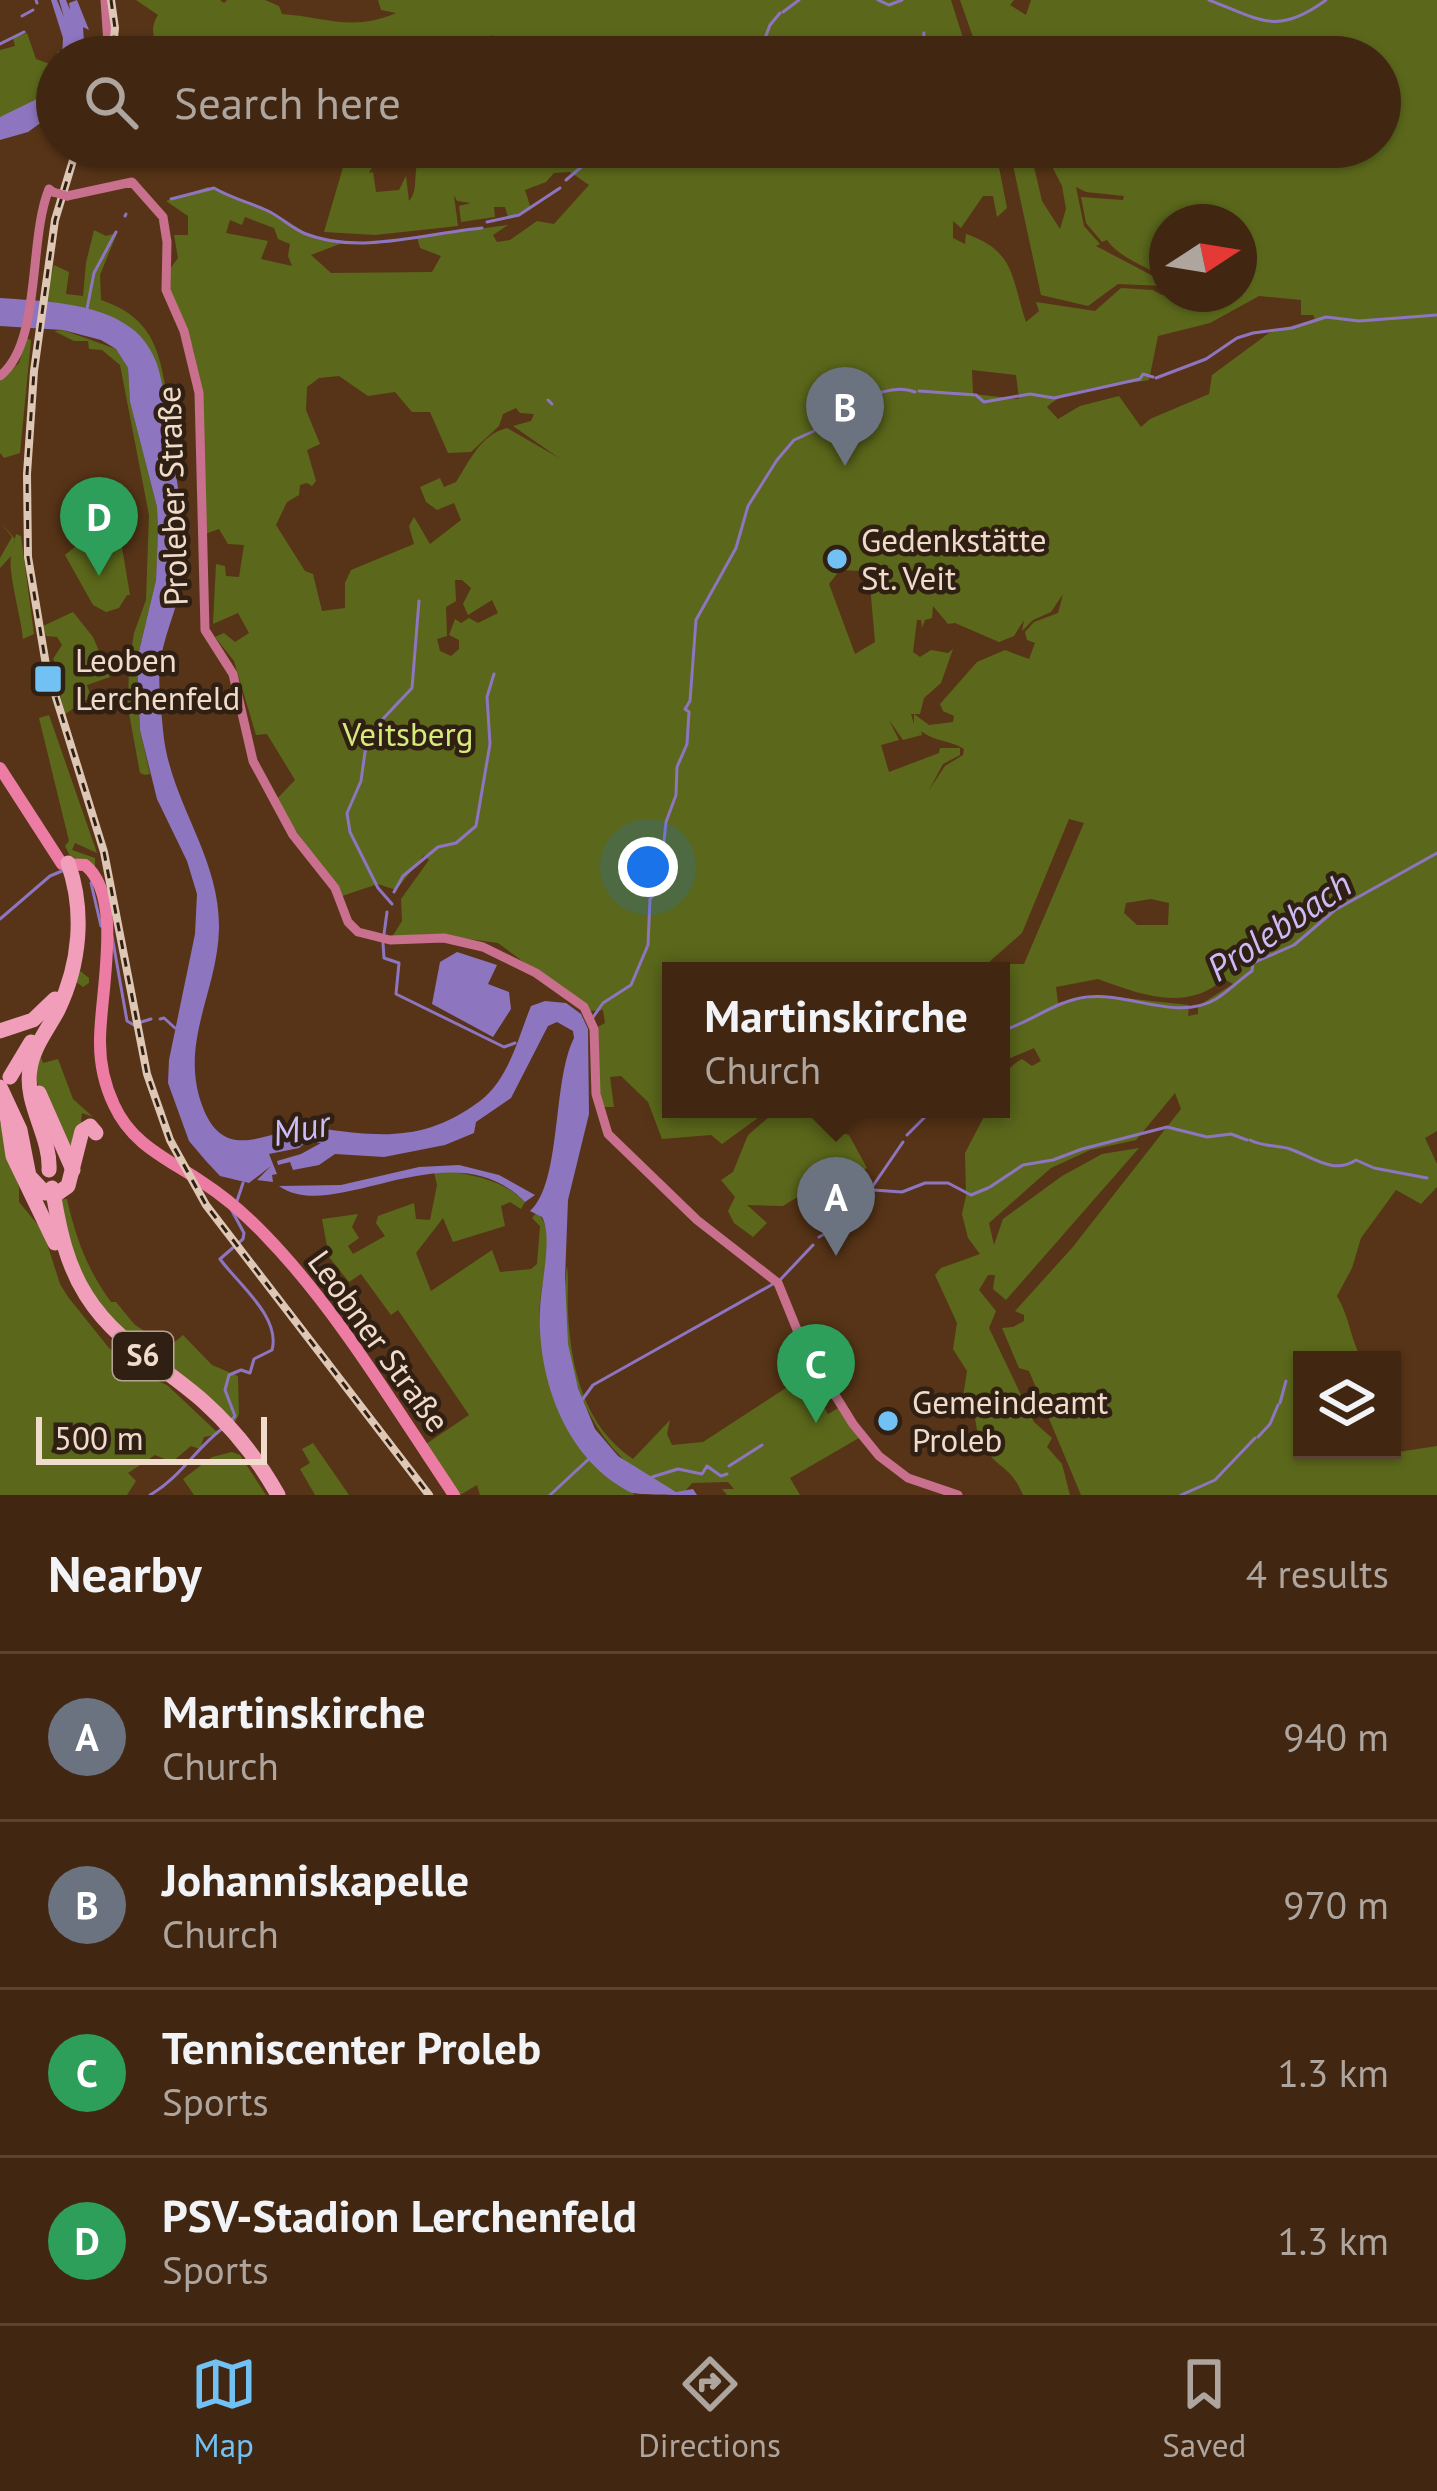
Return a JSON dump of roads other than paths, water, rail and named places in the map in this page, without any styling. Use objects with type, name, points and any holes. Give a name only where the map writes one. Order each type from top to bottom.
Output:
[{"type":"highway","points":[[62,1256],[13,1156],[3,1084],[46,1022],[65,980],[77,869]]},
{"type":"highway","points":[[49,1170],[29,1087],[30,1065],[64,997],[75,957],[77,869]]},
{"type":"highway","points":[[0,1030],[24,1025],[43,1014],[65,980]]},
{"type":"highway","points":[[41,1041],[35,1082],[73,1173]]},
{"type":"highway","points":[[3,1084],[29,1176],[38,1189],[58,1193],[68,1186],[82,1131],[90,1126],[96,1133]]},
{"type":"highway","name":"S6","points":[[3,1084],[32,1123],[49,1170],[62,1256],[78,1291],[109,1334],[222,1422]]},
{"type":"highway","name":"S6","points":[[3,1084],[28,1125],[66,1252],[98,1313],[130,1347],[222,1422],[275,1495]]},
{"type":"main road","points":[[105,0],[107,36]]},
{"type":"main road","name":"Proleber Straße","points":[[0,376],[16,361],[23,341],[40,212],[51,190],[67,196],[129,182],[163,217],[166,290],[186,338],[199,398],[205,630],[235,680],[253,761],[293,836],[334,888],[352,927],[395,940],[444,938],[497,953],[579,1003],[592,1021],[596,1094],[608,1134],[697,1220],[778,1282],[800,1337],[858,1432],[879,1456],[908,1478],[958,1495]]},
{"type":"main road","points":[[0,764],[77,869]]},
{"type":"main road","name":"Leobner Straße","points":[[77,869],[106,914],[100,1050],[121,1119],[146,1147],[254,1224],[315,1295],[454,1495]]},
{"type":"waterway","points":[[783,12],[799,0]]},
{"type":"waterway","points":[[878,0],[889,5],[902,0]]},
{"type":"waterway","points":[[1209,0],[1269,21],[1294,18],[1326,0]]},
{"type":"waterway","points":[[22,16],[33,10]]},
{"type":"waterway","points":[[766,36],[780,13]]},
{"type":"waterway","points":[[0,44],[24,32]]},
{"type":"waterway","points":[[566,180],[580,168]]},
{"type":"waterway","points":[[171,199],[214,188],[306,234],[348,243],[482,228]]},
{"type":"waterway","points":[[487,222],[519,215],[560,188]]},
{"type":"waterway","points":[[86,314],[94,273],[116,232]]},
{"type":"waterway","points":[[1156,378],[1206,359],[1253,333],[1326,317],[1359,321],[1437,315]]},
{"type":"waterway","points":[[919,391],[976,395],[984,402],[1030,394],[1054,398],[1140,379],[1143,374],[1153,377]]},
{"type":"waterway","points":[[591,1020],[603,1003],[631,985],[648,945],[650,899],[659,888],[666,822],[676,795],[677,767],[687,744],[689,712],[685,709],[690,701],[696,620],[736,548],[748,506],[777,460],[794,440],[814,431],[820,419],[880,393],[915,392]]},
{"type":"waterway","points":[[548,400],[552,404]]},
{"type":"waterway","points":[[392,904],[378,888],[350,832],[347,813],[379,723],[412,688],[419,601]]},
{"type":"waterway","points":[[394,892],[403,876],[438,847],[456,843],[476,826],[490,744],[487,697],[494,674]]},
{"type":"waterway","name":"Prolebbach","points":[[1010,1027],[1087,997],[1169,1007],[1201,1005],[1221,996],[1252,971],[1253,963],[1294,945],[1335,910],[1437,853]]},
{"type":"waterway","points":[[0,919],[62,871]]},
{"type":"waterway","points":[[91,883],[101,926]]},
{"type":"waterway","points":[[384,934],[387,912]]},
{"type":"waterway","points":[[112,936],[127,1021],[134,1025]]},
{"type":"waterway","points":[[383,943],[384,958],[399,963],[396,994],[504,1047],[515,1043]]},
{"type":"waterway","points":[[138,1023],[151,1019]]},
{"type":"waterway","points":[[160,1019],[175,1028]]},
{"type":"waterway","name":"Prolebbach","points":[[907,1135],[924,1118]]},
{"type":"waterway","points":[[990,1187],[1023,1165],[1167,1127],[1247,1140]]},
{"type":"waterway","points":[[1250,1140],[1331,1165],[1356,1160],[1427,1178]]},
{"type":"waterway","name":"Prolebbach","points":[[853,1215],[903,1142]]},
{"type":"waterway","points":[[237,1201],[243,1183]]},
{"type":"waterway","points":[[873,1190],[902,1192],[925,1183],[948,1183],[971,1195],[988,1188]]},
{"type":"waterway","points":[[230,1422],[235,1416],[225,1390],[229,1375],[241,1370],[250,1373],[254,1359],[272,1350],[273,1338],[264,1313],[220,1259],[243,1239],[231,1209]]},
{"type":"waterway","name":"Prolebbach","points":[[819,1237],[845,1223]]},
{"type":"waterway","name":"Prolebbach","points":[[780,1280],[813,1245]]},
{"type":"waterway","name":"Prolebbach","points":[[582,1400],[593,1385],[773,1284]]},
{"type":"waterway","points":[[1280,1403],[1286,1381]]},
{"type":"waterway","points":[[1258,1437],[1278,1405]]},
{"type":"waterway","points":[[150,1495],[223,1428]]},
{"type":"waterway","points":[[1181,1495],[1215,1480],[1255,1438]]},
{"type":"waterway","points":[[729,1466],[762,1445]]},
{"type":"waterway","points":[[550,1495],[592,1456]]},
{"type":"waterway","points":[[652,1477],[678,1469],[702,1474],[707,1466],[721,1476],[727,1474]]},
{"type":"railway","points":[[111,0],[114,36]]},
{"type":"railway","points":[[71,168],[55,220],[34,371],[27,474],[28,557],[46,665],[104,852],[147,1074],[170,1140],[206,1205],[429,1495]]},
{"type":"place","name":"Johanniskapelle","points":[[845,466]]},
{"type":"place","name":"Gedenkstätte St. Veit","points":[[837,559]]},
{"type":"place","name":"PSV-Stadion Lerchenfeld","points":[[99,576]]},
{"type":"place","name":"Leoben Lerchenfeld","points":[[48,679]]},
{"type":"place","name":"Martinskirche","points":[[836,1256]]},
{"type":"place","name":"Gemeindeamt Proleb","points":[[888,1421]]},
{"type":"place","name":"Tenniscenter Proleb","points":[[816,1423]]},
{"type":"park label","name":"Veitsberg","points":[[408,734]]},
{"type":"water label","name":"Mur","points":[[301,1128]]}]
